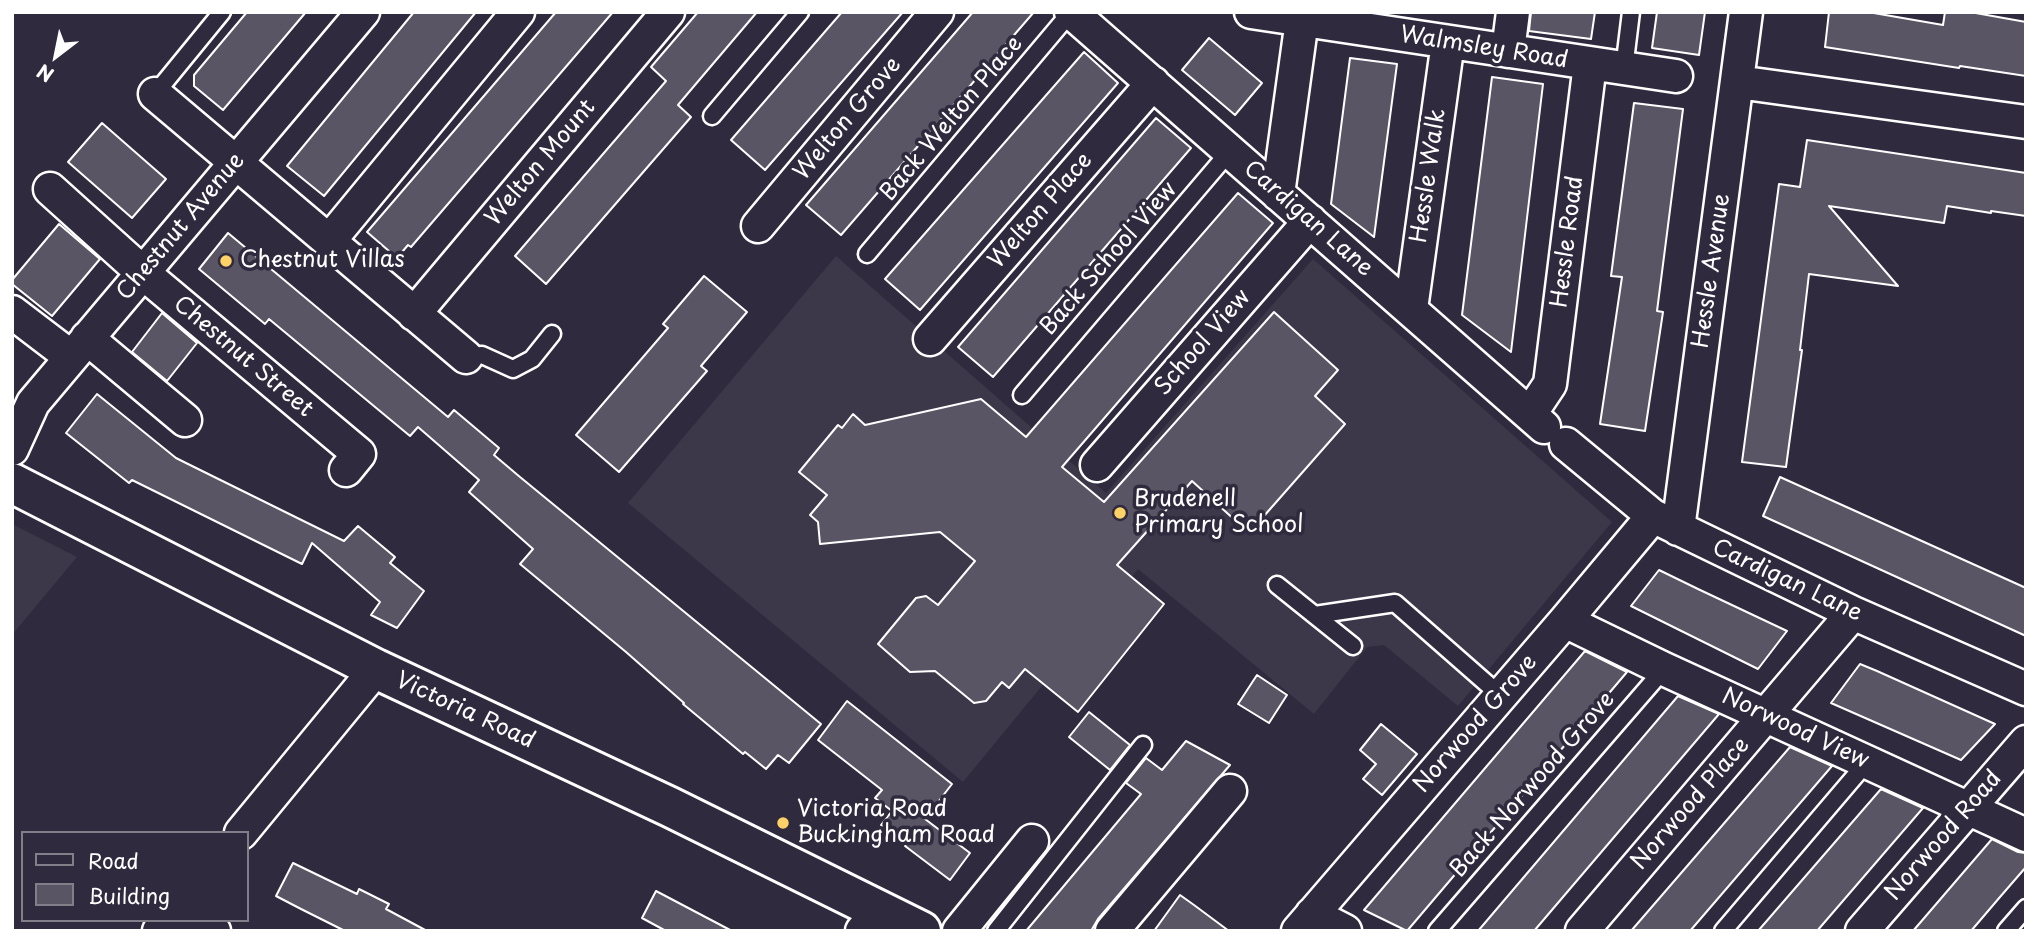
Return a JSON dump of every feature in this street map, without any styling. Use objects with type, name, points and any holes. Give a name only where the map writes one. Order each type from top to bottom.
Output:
[{"type":"street","name":"Chestnut Avenue","points":[[12,449],[33,402],[363,12]]},
{"type":"street","points":[[329,241],[518,12]]},
{"type":"street","name":"Welton Mount","points":[[414,314],[668,12]]},
{"type":"street","name":"Welton Grove","points":[[758,226],[937,12]]},
{"type":"street","name":"Cardigan Lane","points":[[1071,12],[1546,428],[1665,523],[1853,613],[2026,689]]},
{"type":"street","points":[[1508,51],[1513,12]]},
{"type":"street","name":"Hessle Avenue","points":[[1665,523],[1738,82],[1746,12]]},
{"type":"street","points":[[1277,15],[1278,194]]},
{"type":"street","name":"Walmsley Road","points":[[1277,15],[1392,28],[1448,42],[1676,76]]},
{"type":"street","name":"Hessle Walk","points":[[1411,309],[1448,42]]},
{"type":"street","name":"Hessle Road","points":[[1546,428],[1590,64]]},
{"type":"street","points":[[1738,82],[2026,122]]},
{"type":"street","name":"Welton Place","points":[[929,339],[1153,83]]},
{"type":"street","points":[[155,94],[466,357]]},
{"type":"street","name":"Chestnut Street","points":[[50,189],[142,272],[359,454],[346,470]]},
{"type":"street","name":"School View","points":[[1097,465],[1310,221]]},
{"type":"street","points":[[12,312],[79,348],[185,420]]},
{"type":"street","name":"Victoria Road","points":[[12,483],[376,669],[670,807],[870,920],[921,931]]},
{"type":"street","name":"Norwood Grove","points":[[1305,922],[1566,621],[1665,523]]},
{"type":"street","name":"Norwood Place","points":[[1582,931],[1853,613]]},
{"type":"street","name":"Norwood View","points":[[1566,621],[1664,669],[2026,835]]},
{"type":"street","points":[[243,831],[376,669]]},
{"type":"street","name":"Norwood Road","points":[[1862,931],[2026,742]]},
{"type":"street","points":[[1112,931],[1230,791]]},
{"type":"street","points":[[959,931],[1032,841]]},
{"type":"street","points":[[198,922],[214,931]]},
{"type":"street","points":[[1305,922],[1345,931]]},
{"type":"lane","points":[[155,94],[222,12]]},
{"type":"lane","points":[[712,116],[800,12]]},
{"type":"lane","name":"Back Welton Place","points":[[867,254],[1071,12]]},
{"type":"lane","points":[[1624,69],[1631,12]]},
{"type":"lane","name":"Back School View","points":[[1022,395],[1230,151]]},
{"type":"lane","points":[[466,357],[482,355],[513,369],[532,359],[552,334]]},
{"type":"lane","points":[[1278,585],[1353,646]]},
{"type":"lane","points":[[1315,615],[1395,603],[1501,696]]},
{"type":"lane","name":"Back Norwood Grove","points":[[1437,931],[1664,669]]},
{"type":"lane","points":[[996,931],[1143,745]]},
{"type":"lane","points":[[1723,931],[1867,762]]},
{"type":"lane","points":[[2006,931],[2026,908]]},
{"type":"shaded area","name":"Brudenell Primary School","points":[[836,256],[1106,493],[1313,259],[1612,522],[1458,706],[1384,645],[1367,647],[1314,714],[1138,569],[963,782],[628,503]]},
{"type":"shaded area","points":[[12,524],[77,557],[12,635]]},
{"type":"building","points":[[247,12],[306,12],[223,110],[194,86],[194,75]]},
{"type":"building","points":[[414,12],[476,12],[324,196],[287,166]]},
{"type":"building","points":[[556,12],[613,12],[411,247],[408,245],[397,258],[367,232]]},
{"type":"building","points":[[698,12],[757,12],[678,105],[691,117],[546,284],[515,256],[666,81],[651,67]]},
{"type":"building","points":[[842,12],[903,12],[765,170],[731,140]]},
{"type":"building","points":[[973,12],[1034,12],[841,235],[806,205]]},
{"type":"building","points":[[1531,12],[1595,12],[1591,39],[1529,31]]},
{"type":"building","points":[[1657,12],[1705,12],[1699,55],[1652,48]]},
{"type":"building","points":[[1829,12],[1868,12],[1943,25],[1945,12],[1970,12],[2026,22],[2026,76],[1825,47]]},
{"type":"building","points":[[1209,38],[1262,83],[1235,115],[1182,70]]},
{"type":"building","points":[[1084,52],[1118,83],[920,310],[885,279]]},
{"type":"building","points":[[1350,58],[1397,64],[1374,237],[1331,204]]},
{"type":"building","points":[[1492,77],[1543,84],[1511,352],[1462,315]]},
{"type":"building","points":[[1634,103],[1683,109],[1657,311],[1663,312],[1645,431],[1600,424],[1622,277],[1611,276]]},
{"type":"building","points":[[1156,118],[1191,148],[993,377],[958,347]]},
{"type":"building","points":[[102,123],[166,179],[132,218],[68,162]]},
{"type":"building","points":[[1807,140],[2026,173],[2026,216],[1947,206],[1944,223],[1829,206],[1898,286],[1809,274],[1786,467],[1742,462],[1779,184],[1800,187]]},
{"type":"building","points":[[1238,193],[1273,223],[1062,467],[1104,502],[1274,312],[1338,370],[1315,396],[1345,424],[1249,533],[1192,481],[1117,565],[1164,604],[1078,712],[1025,669],[1009,688],[1002,682],[986,701],[974,703],[935,671],[910,672],[878,644],[916,598],[926,596],[938,605],[975,561],[940,532],[820,544],[818,522],[810,515],[827,495],[799,472],[838,425],[842,428],[853,414],[865,425],[981,399],[1026,437]]},
{"type":"building","points":[[59,224],[100,259],[52,316],[12,284],[12,280]]},
{"type":"building","points":[[228,233],[448,417],[454,410],[499,448],[494,455],[821,724],[789,763],[778,755],[766,769],[745,752],[743,754],[683,704],[626,652],[520,564],[533,549],[469,492],[479,480],[418,427],[410,436],[269,319],[265,324],[199,269]]},
{"type":"building","points":[[704,276],[747,312],[701,366],[707,371],[619,472],[576,435],[668,328],[663,324]]},
{"type":"building","points":[[162,313],[197,343],[167,381],[132,352]]},
{"type":"building","points":[[97,394],[176,458],[344,541],[358,526],[395,557],[390,563],[424,591],[397,628],[371,615],[380,602],[312,543],[302,564],[132,480],[129,483],[66,433]]},
{"type":"building","points":[[1780,477],[2026,588],[2026,636],[1763,516]]},
{"type":"building","points":[[1659,570],[1787,631],[1758,669],[1631,606]]},
{"type":"building","points":[[1585,651],[1627,672],[1407,931],[1364,910]]},
{"type":"building","points":[[1860,664],[1995,724],[1961,760],[1831,703]]},
{"type":"building","points":[[1257,675],[1287,695],[1269,723],[1238,704]]},
{"type":"building","points":[[1678,696],[1719,714],[1534,931],[1478,931]]},
{"type":"building","points":[[847,701],[952,784],[925,819],[970,853],[950,880],[881,825],[892,811],[875,798],[882,790],[818,740]]},
{"type":"building","points":[[1089,712],[1130,745],[1110,770],[1069,737]]},
{"type":"building","points":[[1381,724],[1417,754],[1382,795],[1363,779],[1376,764],[1360,750]]},
{"type":"building","points":[[1186,741],[1230,765],[1098,919],[1091,931],[1026,931],[1141,794],[1126,783],[1146,758],[1162,770]]},
{"type":"building","points":[[1790,747],[1832,766],[1690,931],[1631,931]]},
{"type":"building","points":[[1881,789],[1923,808],[1817,931],[1758,931]]},
{"type":"building","points":[[1992,839],[2018,852],[2026,853],[2026,867],[1971,931],[1913,931]]},
{"type":"building","points":[[293,863],[357,894],[359,889],[389,904],[386,909],[427,931],[345,931],[301,909],[276,896]]},
{"type":"building","points":[[656,891],[732,931],[666,931],[642,918]]},
{"type":"building","points":[[1180,895],[1194,905],[1229,931],[1154,931]]},
{"type":"place","name":"Chestnut Villas","points":[[226,261]]},
{"type":"place","name":"Brudenell Primary School","points":[[1120,513]]},
{"type":"place","name":"Victoria Road Buckingham Road","points":[[783,823]]}]
